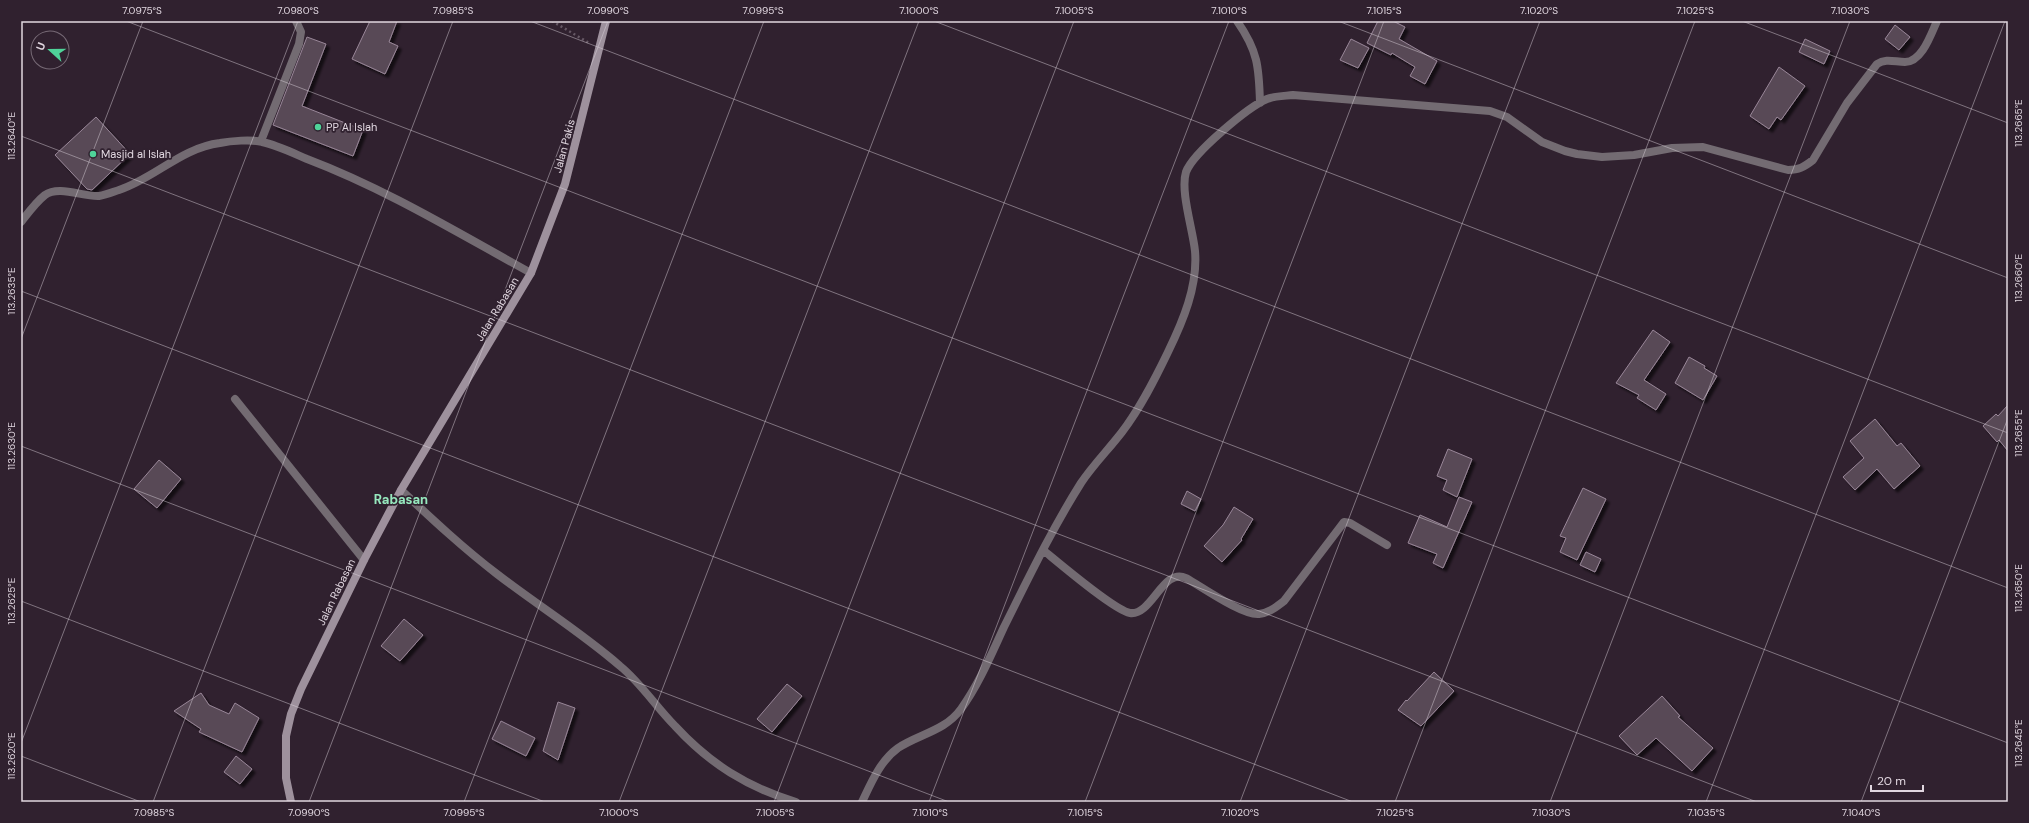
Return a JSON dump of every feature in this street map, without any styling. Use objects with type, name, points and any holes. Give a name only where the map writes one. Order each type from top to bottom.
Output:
[{"type":"street","points":[[261,141],[299,44],[301,32],[296,21]]},
{"type":"street","name":"Jalan Pakis","points":[[531,273],[565,184],[606,21]]},
{"type":"street","points":[[1237,21],[1251,42],[1257,58],[1260,103]]},
{"type":"street","points":[[862,802],[885,759],[906,744],[944,726],[960,710],[978,680],[1043,550],[1081,482],[1123,430],[1152,386],[1180,326],[1192,289],[1195,270],[1195,252],[1186,192],[1186,177],[1188,168],[1194,159],[1217,136],[1260,103],[1277,96],[1293,95],[1490,111],[1507,117],[1542,142],[1577,154],[1602,157],[1634,155],[1672,148],[1703,147],[1788,170],[1795,170],[1804,167],[1818,153],[1847,103],[1877,64],[1883,61],[1905,62],[1914,59],[1922,50],[1937,21]]},
{"type":"street","name":"Jalan Rabasan","points":[[21,222],[34,206],[46,194],[51,192],[66,192],[100,196],[123,189],[186,153],[199,148],[220,143],[261,141],[328,167],[405,203],[531,273],[401,490],[364,560],[301,689],[291,714],[286,736],[286,778],[291,802]]},
{"type":"street","points":[[235,399],[364,560]]},
{"type":"street","points":[[401,490],[448,534],[496,573],[621,666],[675,727],[733,776],[796,802]]},
{"type":"street","points":[[1043,550],[1110,602],[1129,613],[1140,611],[1168,581],[1178,576],[1186,578],[1243,611],[1254,614],[1266,612],[1284,601],[1344,522],[1350,523],[1387,545]]},
{"type":"path","points":[[552,21],[600,49]]},
{"type":"building","points":[[370,21],[397,21],[389,42],[398,46],[385,74],[352,59]]},
{"type":"building","points":[[1378,21],[1393,21],[1405,27],[1399,39],[1437,61],[1425,84],[1410,76],[1415,67],[1392,53],[1391,55],[1367,43]]},
{"type":"building","points":[[1895,25],[1910,37],[1899,50],[1885,39]]},
{"type":"building","name":"PP Al Islah","points":[[307,37],[326,44],[302,106],[363,130],[353,156],[273,125]]},
{"type":"building","points":[[1351,39],[1369,48],[1358,68],[1340,60]]},
{"type":"building","points":[[1805,39],[1830,51],[1824,64],[1799,52]]},
{"type":"building","points":[[1779,67],[1805,86],[1781,120],[1777,117],[1769,129],[1750,116]]},
{"type":"building","name":"Masjid al Islah","points":[[96,117],[130,154],[92,190],[87,189],[55,155]]},
{"type":"building","points":[[1653,330],[1670,342],[1644,380],[1666,394],[1656,410],[1637,398],[1639,395],[1616,383]]},
{"type":"building","points":[[1689,357],[1705,366],[1704,368],[1717,376],[1703,400],[1675,383]]},
{"type":"building","points":[[2008,405],[2008,451],[1999,440],[1997,442],[1983,426],[1996,414],[1998,416]]},
{"type":"building","points":[[1875,419],[1897,446],[1901,443],[1920,466],[1894,489],[1877,469],[1855,490],[1843,477],[1864,458],[1850,441]]},
{"type":"building","points":[[1448,449],[1472,459],[1457,497],[1443,490],[1447,480],[1437,476]]},
{"type":"building","points":[[159,460],[181,479],[157,508],[134,489]]},
{"type":"building","points":[[1583,488],[1606,499],[1577,560],[1560,552],[1566,538],[1560,536]]},
{"type":"building","points":[[1187,491],[1201,499],[1195,511],[1181,504]]},
{"type":"building","points":[[1459,497],[1472,502],[1443,568],[1433,563],[1437,554],[1408,543],[1420,515],[1447,527]]},
{"type":"building","points":[[1234,507],[1253,519],[1241,539],[1242,540],[1222,562],[1204,546],[1223,525]]},
{"type":"building","points":[[1586,552],[1601,559],[1595,572],[1580,565]]},
{"type":"building","points":[[404,619],[423,635],[400,661],[381,646]]},
{"type":"building","points":[[1434,672],[1454,691],[1421,726],[1398,710]]},
{"type":"building","points":[[787,684],[802,696],[772,732],[757,719]]},
{"type":"building","points":[[201,693],[209,705],[229,714],[235,703],[259,718],[242,752],[199,732],[201,729],[174,711]]},
{"type":"building","points":[[1662,696],[1680,716],[1678,717],[1713,748],[1692,771],[1656,738],[1637,755],[1619,736]]},
{"type":"building","points":[[558,702],[575,708],[558,760],[543,751]]},
{"type":"building","points":[[501,721],[535,738],[526,756],[492,739]]},
{"type":"building","points":[[236,756],[252,769],[240,784],[224,772]]},
{"type":"place","name":"PP Al Islah","points":[[318,127]]},
{"type":"place","name":"Masjid al Islah","points":[[93,154]]},
{"type":"district","name":"Rabasan","points":[[401,499]]}]
